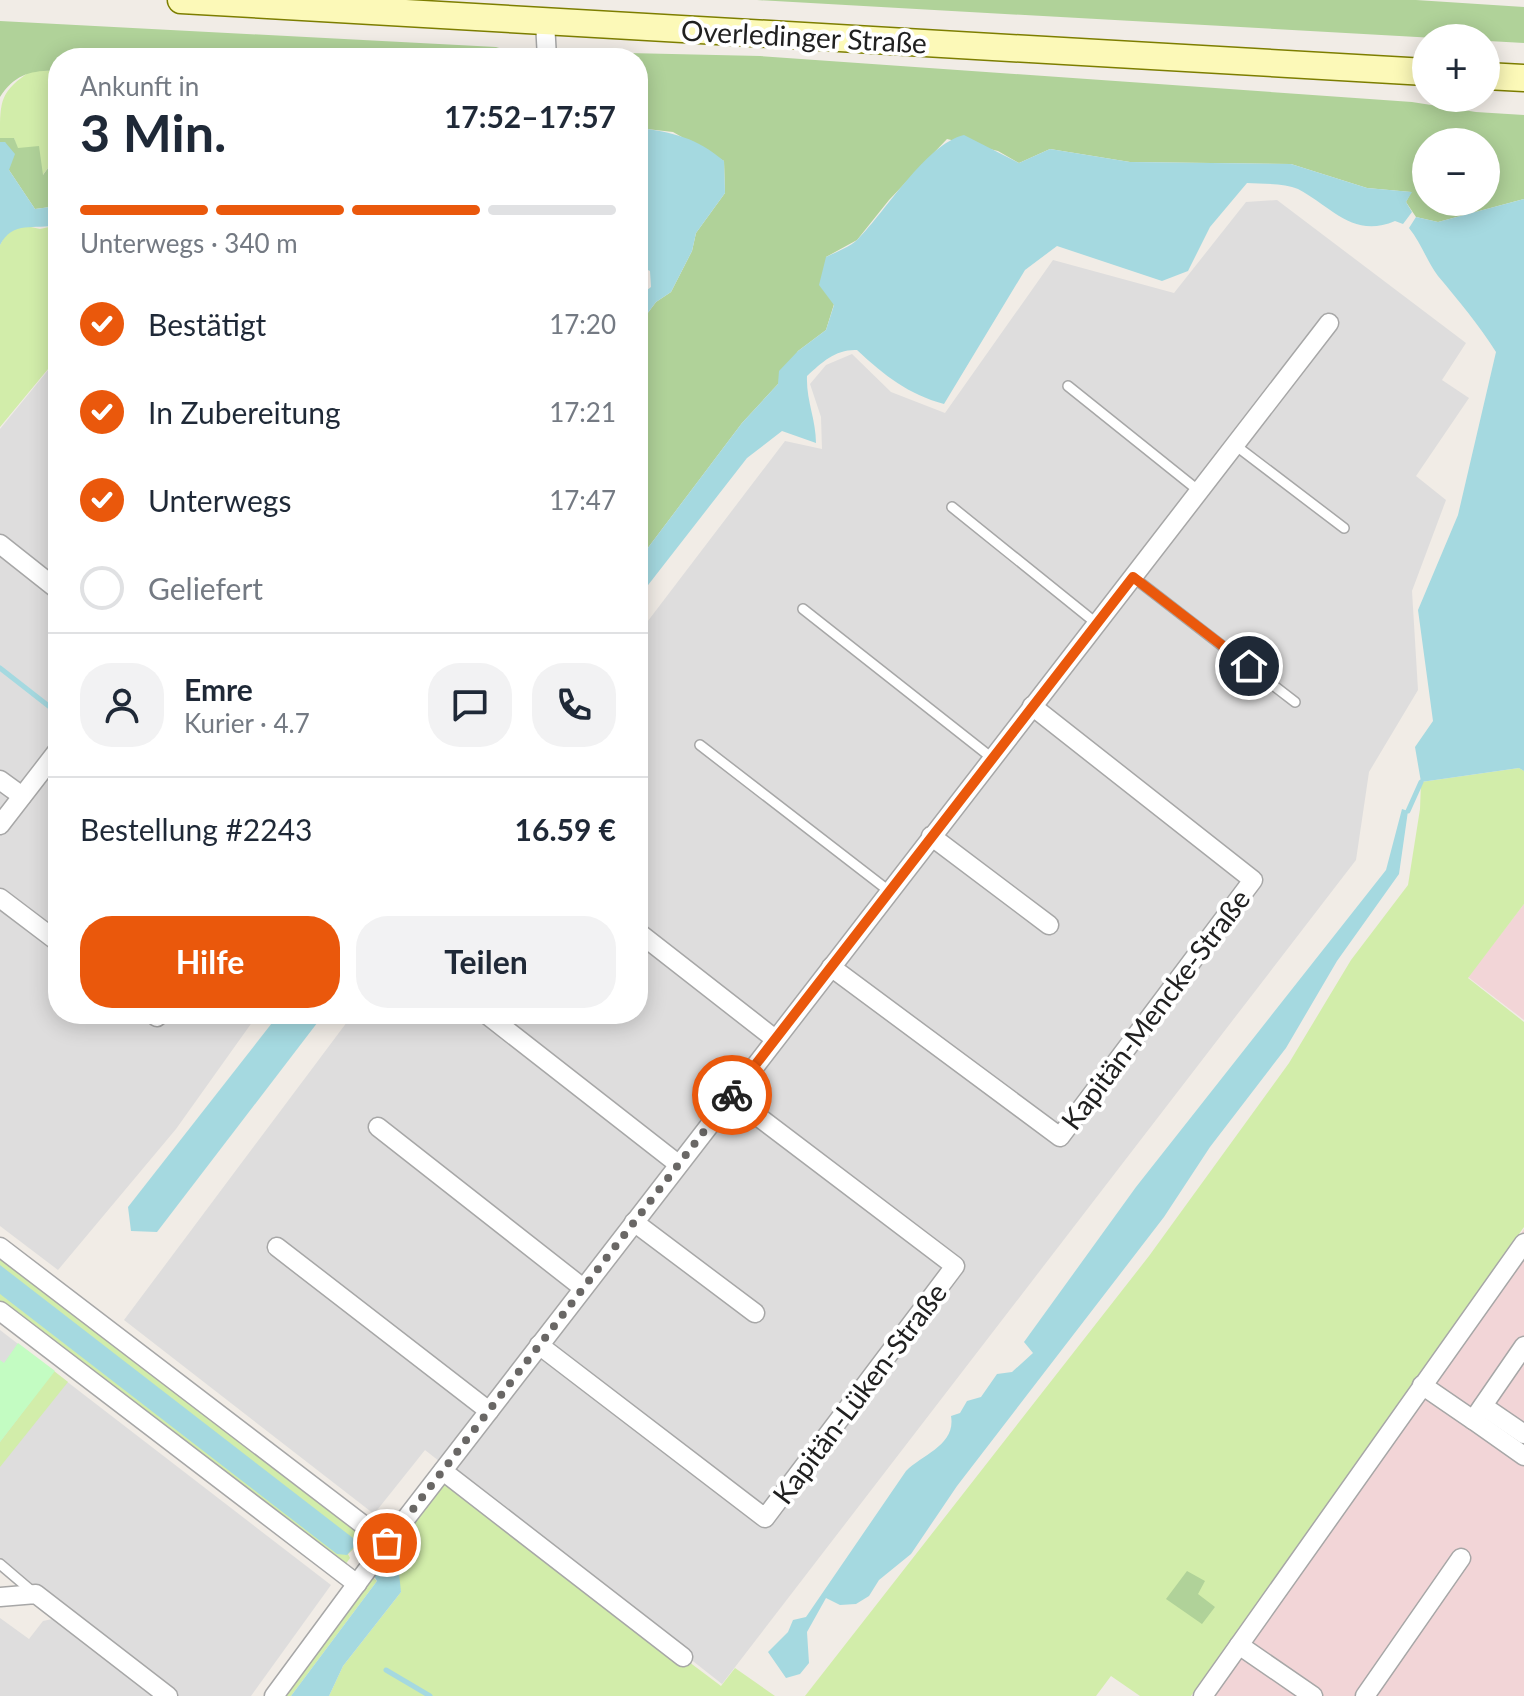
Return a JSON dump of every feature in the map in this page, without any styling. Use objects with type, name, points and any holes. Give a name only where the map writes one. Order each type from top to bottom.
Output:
[{"type":"street","name":"Overledinger Straße","points":[[181,0],[1412,71]]},
{"type":"street","points":[[545,22],[546,48]]},
{"type":"street","points":[[1500,77],[1524,78]]},
{"type":"street","points":[[274,1696],[387,1543],[678,1164],[1329,323]]},
{"type":"street","points":[[0,544],[48,582]]},
{"type":"street","name":"Kapitän-Mencke-Straße","points":[[831,967],[1060,1137],[1253,880],[1032,706]]},
{"type":"street","points":[[0,825],[48,763]]},
{"type":"street","points":[[0,780],[22,796]]},
{"type":"street","points":[[931,836],[1049,925]]},
{"type":"street","points":[[0,898],[48,934]]},
{"type":"street","points":[[648,940],[775,1039]]},
{"type":"street","points":[[499,1024],[678,1164]]},
{"type":"street","name":"Kapitän-Lüken-Straße","points":[[539,1345],[765,1518],[955,1266],[731,1096]]},
{"type":"street","points":[[378,1127],[583,1288]]},
{"type":"street","points":[[634,1222],[755,1313]]},
{"type":"street","points":[[1203,1696],[1524,1243]]},
{"type":"street","points":[[0,1247],[387,1543]]},
{"type":"street","points":[[277,1247],[489,1411]]},
{"type":"street","points":[[0,1311],[357,1584]]},
{"type":"street","points":[[1478,1413],[1524,1346]]},
{"type":"street","points":[[1422,1385],[1524,1434]]},
{"type":"street","points":[[1478,1413],[1524,1456]]},
{"type":"street","points":[[443,1471],[683,1657]]},
{"type":"street","points":[[1365,1696],[1461,1558]]},
{"type":"street","points":[[0,1597],[36,1594],[168,1696]]},
{"type":"street","points":[[1239,1645],[1313,1696]]},
{"type":"lane","points":[[1068,386],[1199,491]]},
{"type":"lane","points":[[1235,445],[1344,528]]},
{"type":"lane","points":[[952,507],[1096,623]]},
{"type":"lane","points":[[1133,577],[1295,702]]},
{"type":"lane","points":[[803,609],[992,758]]},
{"type":"lane","points":[[700,745],[889,891]]},
{"type":"lane","points":[[0,1564],[36,1594]]},
{"type":"shaded area","points":[[1277,200],[1466,343],[1442,380],[1469,398],[1416,476],[1446,500],[1412,591],[1418,690],[1369,772],[1356,860],[722,1684],[425,1450],[374,1514],[124,1320],[346,1024],[648,1024],[648,621],[785,441],[822,449],[821,417],[810,384],[826,365],[852,354],[891,392],[945,413],[1053,260],[1174,293],[1246,202]]},
{"type":"shaded area","points":[[48,370],[48,1024],[251,1024],[176,1129],[58,1270],[0,1226],[0,429]]},
{"type":"shaded area","points":[[1524,904],[1524,1020],[1468,977]]},
{"type":"shaded area","points":[[1524,1229],[1524,1696],[1192,1696]]},
{"type":"shaded area","points":[[0,1330],[331,1585],[251,1696],[178,1696],[0,1559]]},
{"type":"shaded area","points":[[0,1618],[29,1639],[43,1621],[57,1618],[159,1696],[0,1696]]},
{"type":"green space","points":[[757,0],[1416,0],[1524,7],[1524,43],[1500,42],[1500,24],[1412,24],[1412,37]]},
{"type":"green space","points":[[0,21],[499,48],[48,48],[48,71],[18,78],[0,97]]},
{"type":"green space","points":[[648,53],[760,56],[1412,102],[1412,112],[1524,115],[1524,199],[1500,205],[1500,128],[1412,128],[1412,211],[1406,202],[1411,192],[1367,188],[1291,164],[1130,162],[1050,149],[1019,163],[998,151],[947,139],[889,200],[857,240],[826,257],[834,304],[826,330],[798,351],[778,384],[742,423],[648,548],[648,313],[656,302],[671,292],[692,251],[696,233],[725,193],[724,161],[673,132],[648,129]]},
{"type":"green space","points":[[32,70],[48,71],[48,168],[42,176],[17,148],[14,138],[0,138],[2,105],[14,84]]},
{"type":"green space","points":[[0,138],[14,138],[18,148],[39,146],[43,175],[48,168],[48,207],[35,209],[9,170],[5,142],[0,142]]},
{"type":"green space","points":[[1415,216],[1460,216],[1438,222]]},
{"type":"green space","points":[[22,225],[40,229],[48,227],[48,369],[0,427],[0,245],[6,233]]},
{"type":"green space","points":[[1519,768],[1524,771],[1524,904],[1468,978],[1524,1022],[1524,1227],[1191,1696],[1140,1696],[1111,1676],[1096,1696],[805,1696],[1149,1256],[1289,1063],[1351,960],[1408,885],[1421,782]]},
{"type":"green space","points":[[0,1255],[363,1535],[365,1539],[348,1554],[350,1558],[343,1568],[0,1303]]},
{"type":"green space","points":[[18,1343],[55,1371],[0,1442],[0,1360],[4,1363]]},
{"type":"green space","points":[[54,1371],[68,1382],[0,1467],[0,1442]]},
{"type":"green space","points":[[441,1481],[451,1483],[721,1686],[735,1668],[775,1696],[329,1696],[343,1666],[401,1592],[393,1567],[381,1566]]},
{"type":"green space","points":[[1187,1571],[1205,1581],[1198,1594],[1215,1607],[1202,1624],[1166,1599]]},
{"type":"green space","points":[[370,1575],[377,1581],[291,1696],[281,1696]]},
{"type":"water","points":[[648,130],[684,137],[724,161],[725,193],[696,233],[692,251],[671,292],[656,302],[648,313]]},
{"type":"water","points":[[964,135],[1019,163],[1050,149],[1130,162],[1291,164],[1367,188],[1412,192],[1406,202],[1412,212],[1403,224],[1395,221],[1380,226],[1355,224],[1293,187],[1247,183],[1210,227],[1188,271],[1162,281],[1057,246],[1025,270],[944,404],[898,383],[857,350],[836,354],[824,361],[807,376],[816,443],[782,431],[747,458],[648,585],[648,548],[742,423],[778,384],[779,371],[798,351],[826,330],[834,305],[819,285],[826,257],[858,239],[935,151]]},
{"type":"water","points":[[0,142],[5,142],[15,154],[9,170],[35,209],[48,207],[48,226],[18,229],[5,237],[0,245]]},
{"type":"water","points":[[1524,199],[1524,771],[1519,768],[1421,782],[1415,747],[1433,721],[1418,610],[1458,515],[1496,352],[1438,276],[1409,228],[1416,217],[1438,222],[1460,216],[1500,216],[1500,205]]},
{"type":"water","points":[[1402,809],[1408,811],[1399,874],[1337,961],[1286,1048],[1210,1147],[1164,1217],[957,1486],[911,1554],[879,1580],[869,1596],[856,1604],[840,1605],[826,1598],[807,1632],[809,1663],[800,1674],[786,1678],[768,1652],[788,1632],[793,1620],[806,1617],[906,1471],[943,1442],[951,1426],[951,1416],[960,1413],[967,1401],[981,1397],[997,1374],[1012,1372],[1033,1353],[1024,1342],[1136,1187],[1386,870]]},
{"type":"water","points":[[271,1024],[316,1024],[157,1232],[131,1231],[128,1207]]},
{"type":"water","points":[[0,1265],[353,1538],[356,1544],[347,1555],[337,1554],[0,1294]]},
{"type":"water","points":[[381,1566],[393,1567],[399,1573],[401,1592],[343,1666],[329,1696],[291,1696],[377,1581],[374,1576]]},
{"type":"waterway","points":[[0,668],[48,706]]},
{"type":"waterway","points":[[1408,811],[1421,782]]},
{"type":"waterway","points":[[386,1670],[430,1696]]},
{"type":"way so far","points":[[387,1543],[732,1095]]},
{"type":"route","points":[[732,1095],[1133,577],[1249,666]]}]
